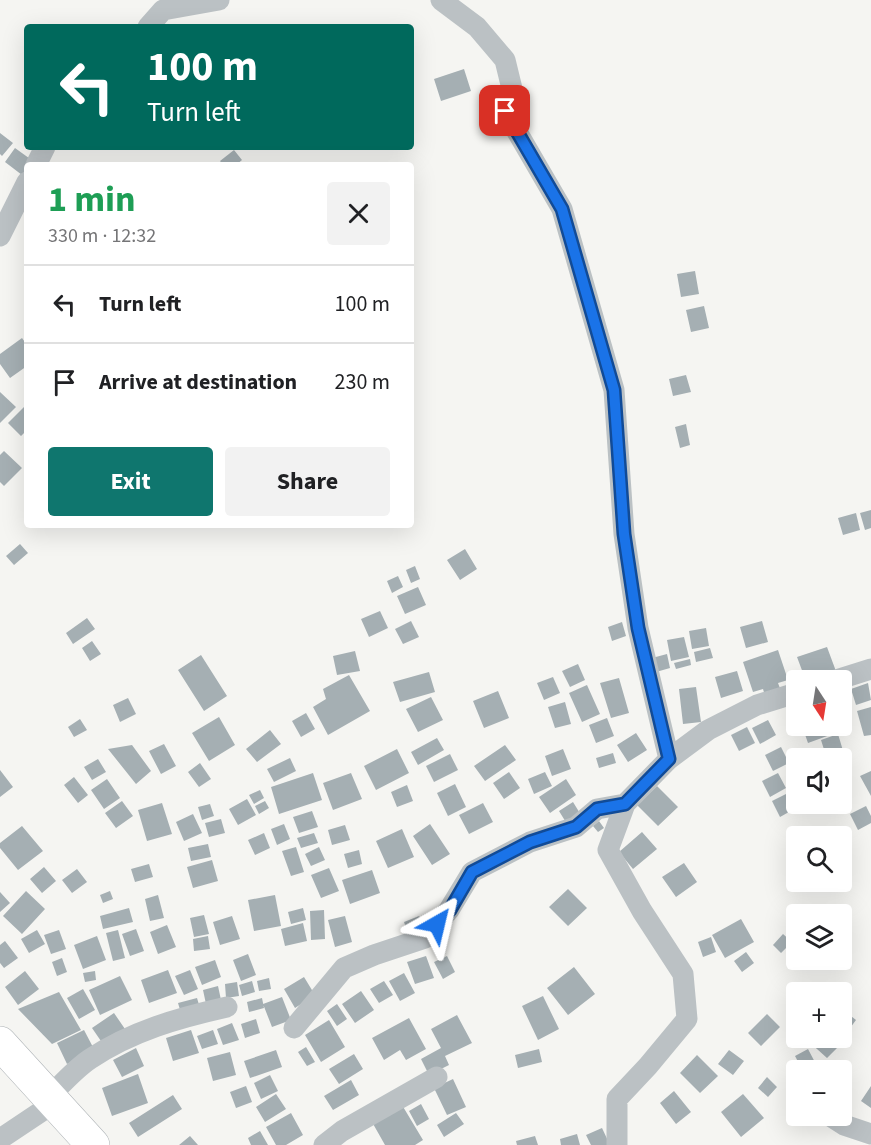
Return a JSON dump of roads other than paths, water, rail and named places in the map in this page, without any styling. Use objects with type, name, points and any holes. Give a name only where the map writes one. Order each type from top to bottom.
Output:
[{"type":"highway","points":[[0,1043],[93,1145]]},
{"type":"street","points":[[151,24],[163,10],[219,0]]},
{"type":"street","points":[[441,0],[477,27],[505,60],[514,97],[505,111],[562,209],[614,390],[624,534],[638,628],[669,759]]},
{"type":"street","points":[[0,236],[24,188]]},
{"type":"street","points":[[852,675],[871,669]]},
{"type":"street","points":[[617,1145],[617,1099],[687,1019],[683,974],[642,911],[608,850],[625,804],[669,759],[708,730],[757,705],[786,696]]},
{"type":"street","points":[[294,1028],[344,968],[374,955],[425,939],[450,910],[472,872],[530,842],[576,827],[597,809],[625,804]]},
{"type":"street","points":[[0,1138],[51,1100],[88,1060],[132,1034],[183,1017],[227,1007]]},
{"type":"street","points":[[324,1145],[342,1131],[437,1077]]},
{"type":"street","points":[[847,1126],[871,1134]]}]
